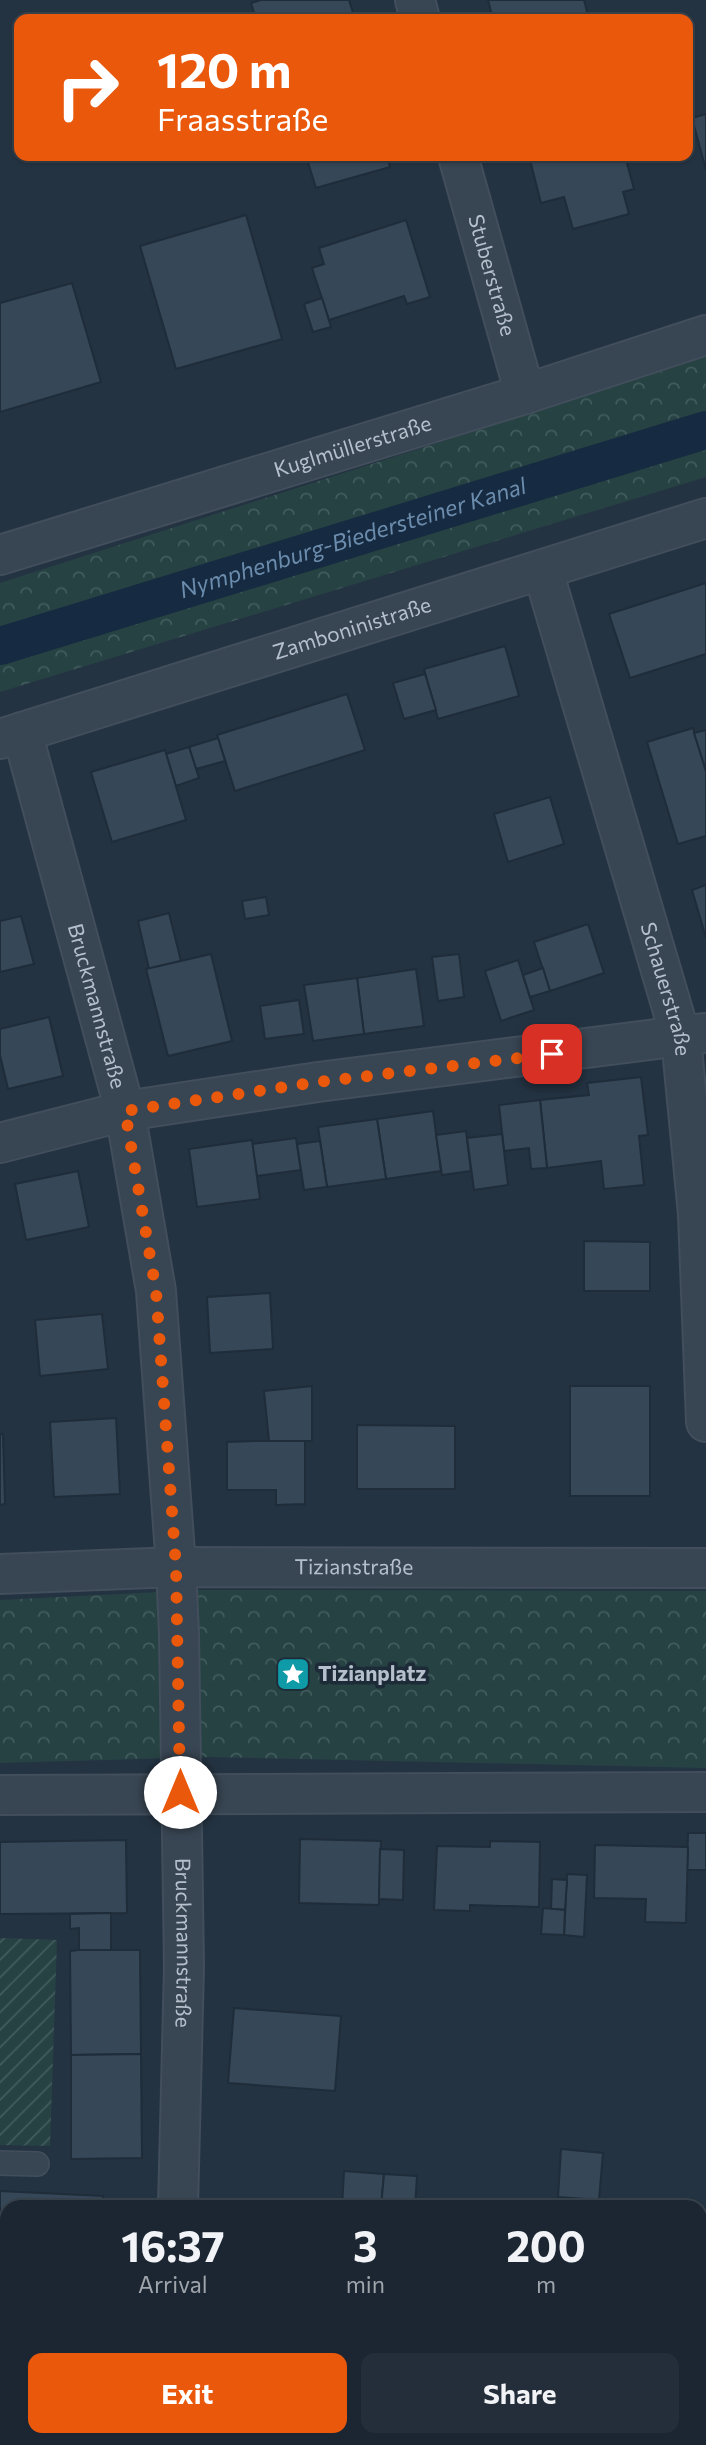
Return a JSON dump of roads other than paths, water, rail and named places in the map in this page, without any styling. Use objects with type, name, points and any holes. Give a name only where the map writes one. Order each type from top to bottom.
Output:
[{"type":"street","name":"Stuberstraße","points":[[459,161],[525,394]]},
{"type":"street","name":"Kuglmüllerstraße","points":[[0,555],[525,394],[706,335]]},
{"type":"street","name":"Zamboninistraße","points":[[11,736],[706,518]]},
{"type":"street","name":"Schauerstraße","points":[[543,571],[693,1035],[706,1422]]},
{"type":"street","name":"Bruckmannstraße","points":[[11,736],[125,1111],[156,1291],[176,1567],[184,1967],[178,2200]]},
{"type":"street","points":[[0,1143],[125,1111],[318,1082],[693,1035]]},
{"type":"street","name":"Tizianstraße","points":[[0,1574],[176,1567],[706,1568]]},
{"type":"street","points":[[0,1795],[180,1792],[706,1792]]},
{"type":"lane","points":[[0,2163],[37,2164]]},
{"type":"waterway","name":"Nymphenburg-Biedersteiner Kanal","points":[[0,646],[706,430]]},
{"type":"place","name":"Tizianplatz","points":[[293,1674]]}]
